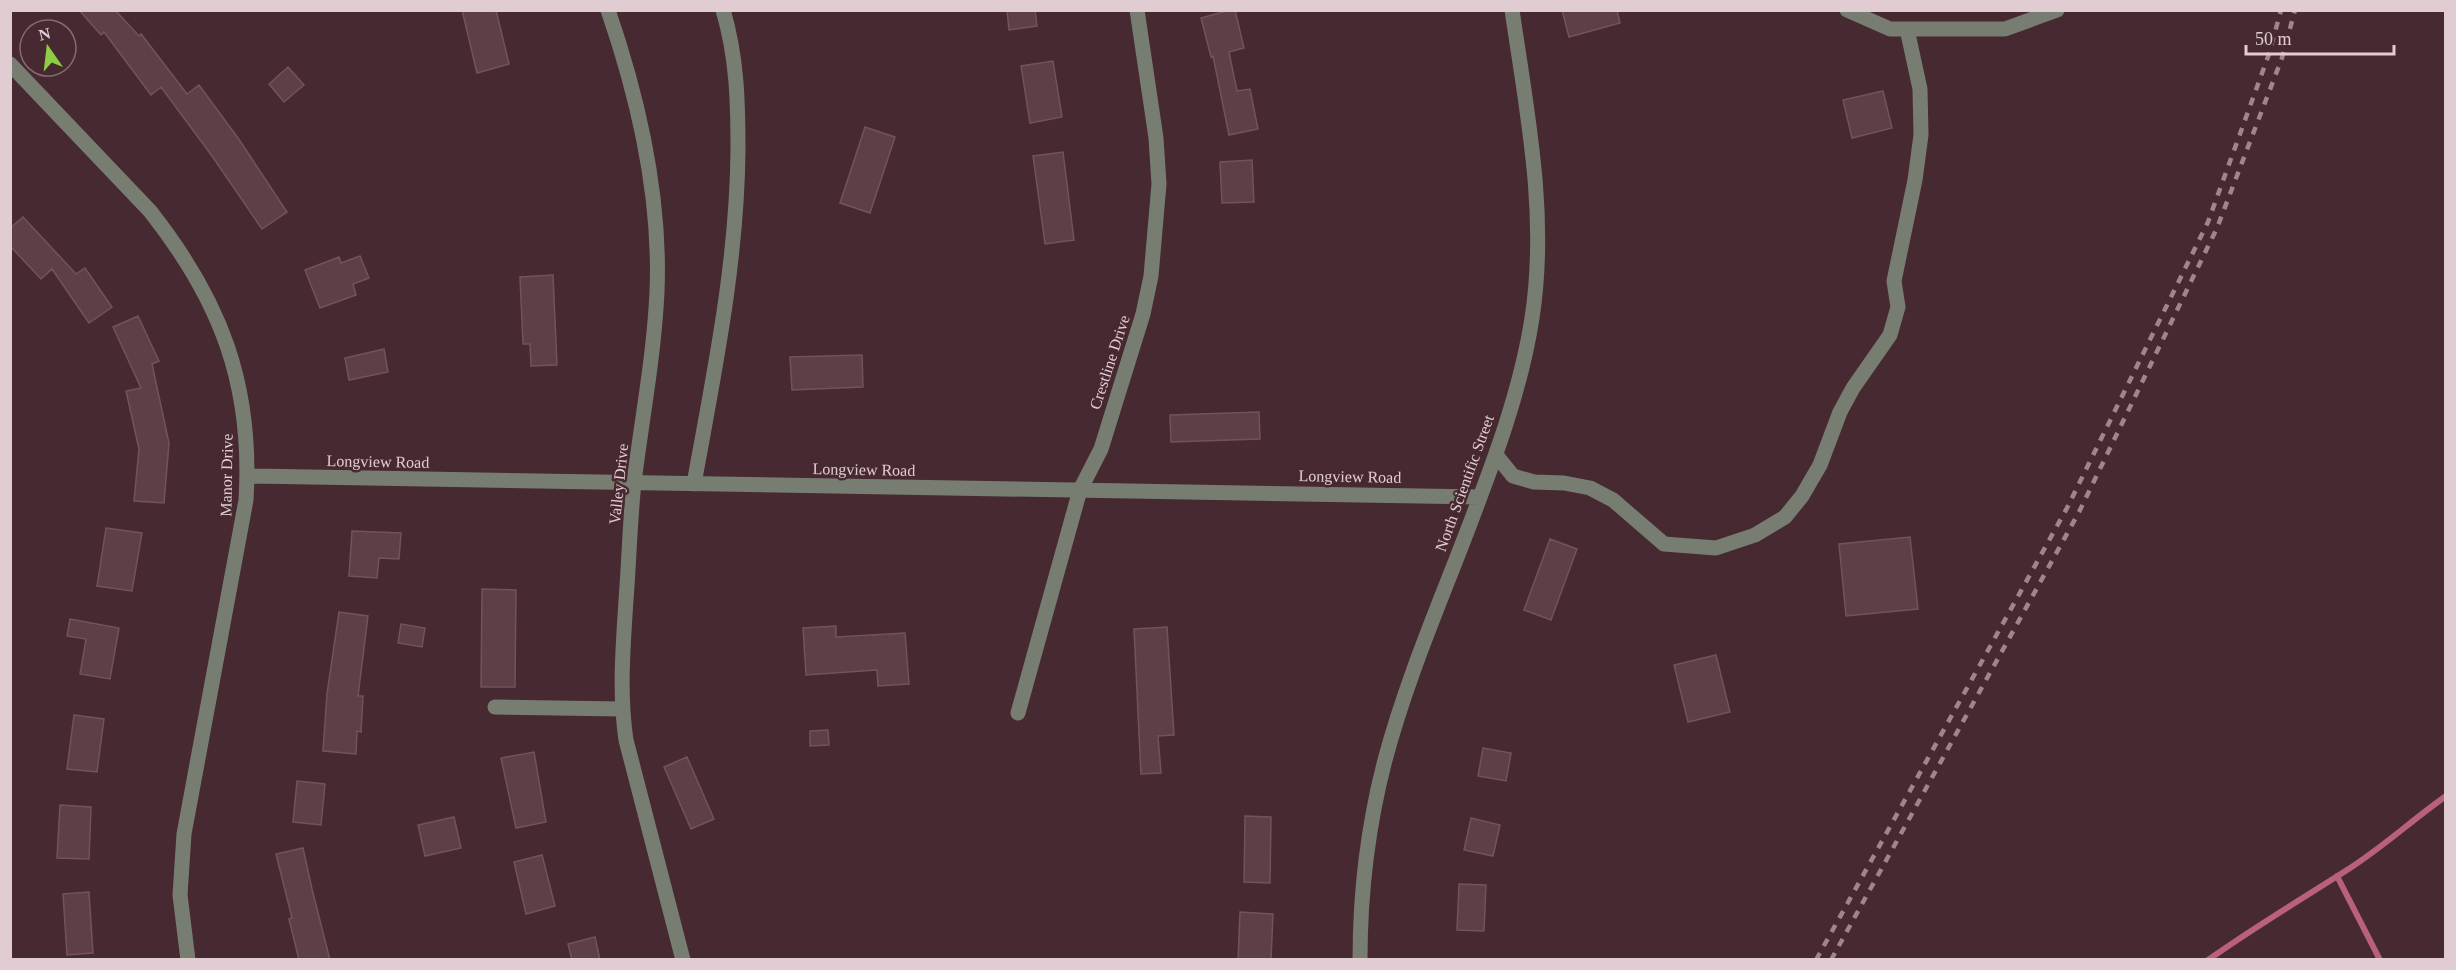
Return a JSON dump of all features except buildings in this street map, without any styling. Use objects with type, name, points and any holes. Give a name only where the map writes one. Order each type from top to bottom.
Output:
[{"type":"street","name":"Valley Drive","points":[[608,10],[630,80],[643,138],[656,240],[657,290],[654,341],[634,483],[621,670],[621,709],[626,740],[683,960]]},
{"type":"street","points":[[694,484],[726,310],[734,243],[737,176],[737,73],[723,10]]},
{"type":"street","name":"Crestline Drive","points":[[1018,712],[1080,490],[1101,449],[1143,314],[1151,276],[1159,184],[1156,138],[1137,10]]},
{"type":"street","name":"North Scientific Street","points":[[1360,960],[1361,907],[1366,860],[1385,761],[1416,667],[1496,455],[1522,366],[1532,320],[1538,265],[1536,186],[1512,10]]},
{"type":"street","points":[[1847,10],[1890,29],[2005,29],[2057,10]]},
{"type":"street","points":[[1496,455],[1513,476],[1534,482],[1564,483],[1590,488],[1636,518],[1664,543],[1716,548],[1755,535],[1785,517],[1802,496],[1820,465],[1840,412],[1853,388],[1890,335],[1898,307],[1894,280],[1915,180],[1921,135],[1920,89],[1907,29]]},
{"type":"street","name":"Manor Drive","points":[[10,64],[150,211],[170,237],[203,288],[226,340],[241,395],[248,450],[243,527],[184,834],[180,896],[188,960]]},
{"type":"street","name":"Longview Road","points":[[248,476],[1480,497]]},
{"type":"street","points":[[495,707],[621,709]]},
{"type":"waterway","points":[[2208,960],[2360,861],[2446,796]]},
{"type":"waterway","points":[[2337,876],[2380,960]]},
{"type":"railway","points":[[1816,960],[2067,508],[2208,222],[2269,54],[2281,10]]},
{"type":"railway","points":[[1831,960],[2079,512],[2217,228],[2282,58],[2295,10]]}]
